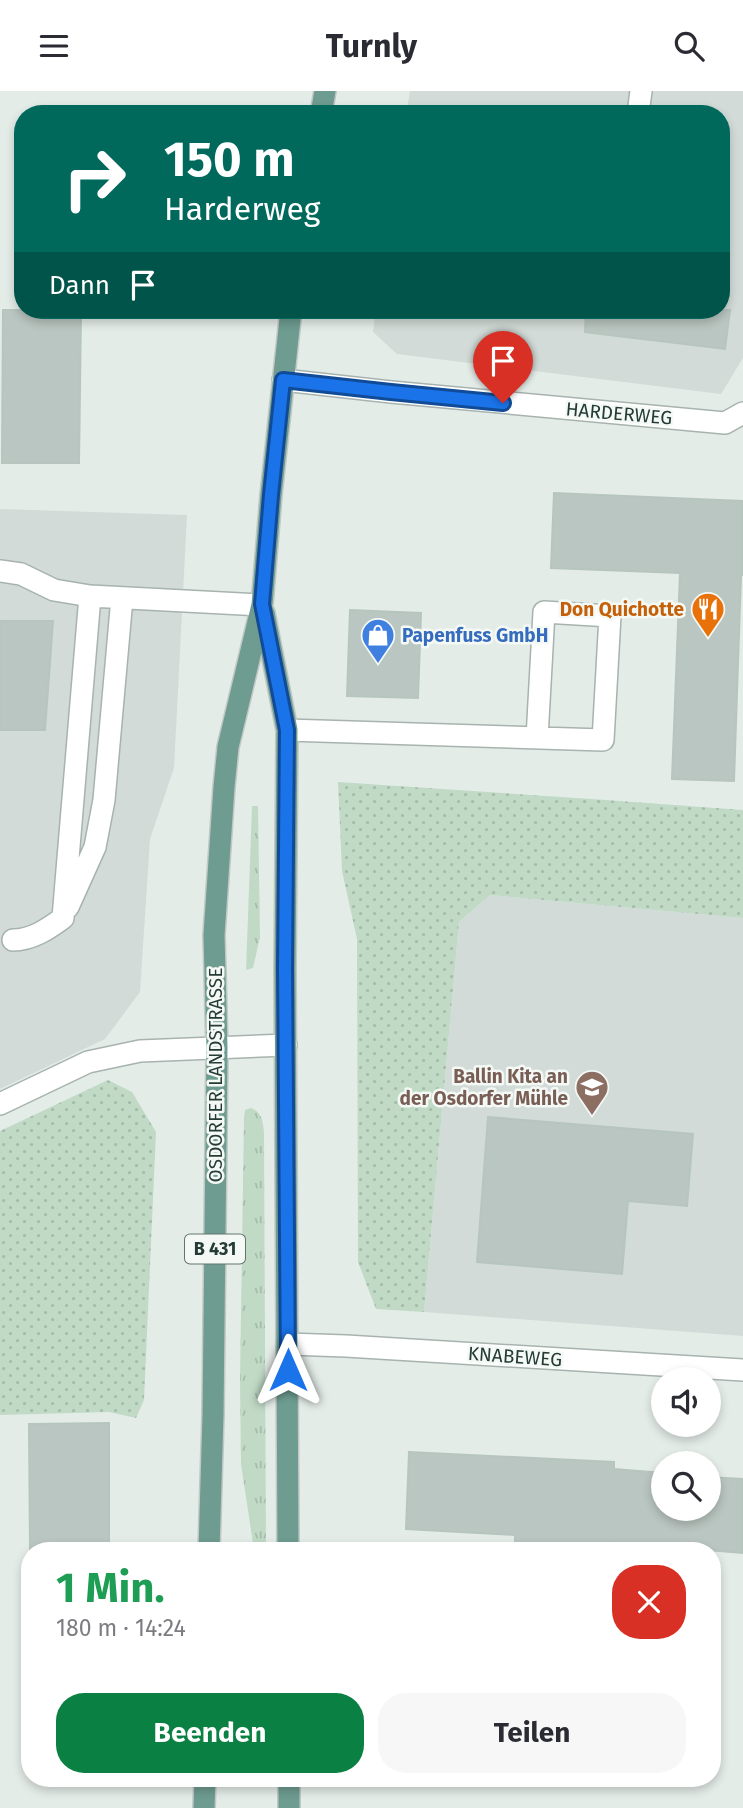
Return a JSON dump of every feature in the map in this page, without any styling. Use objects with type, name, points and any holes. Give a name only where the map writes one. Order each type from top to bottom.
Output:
[{"type":"main road","name":"OSDORFER LANDSTRASSE","points":[[209,1542],[217,1048],[215,935],[228,747],[262,604],[290,319]]},
{"type":"main road","name":"OSDORFER LANDSTRASSE","points":[[262,604],[287,730],[288,1542]]},
{"type":"main road","points":[[204,1808],[205,1787]]},
{"type":"main road","points":[[289,1787],[289,1808]]},
{"type":"street","name":"HARDERWEG","points":[[283,380],[725,423],[743,413]]},
{"type":"street","points":[[0,571],[21,574],[54,590],[90,596],[262,604]]},
{"type":"street","points":[[63,918],[90,596]]},
{"type":"street","points":[[13,940],[23,940],[46,930],[63,918],[95,847],[104,800],[122,598]]},
{"type":"street","points":[[287,730],[537,738],[603,740],[610,615],[544,612],[537,738]]},
{"type":"street","points":[[0,1104],[88,1062],[140,1051],[286,1045]]},
{"type":"street","name":"KNABEWEG","points":[[288,1345],[346,1346],[743,1370]]},
{"type":"shaded area","points":[[410,91],[743,91],[743,358],[721,394],[397,354],[373,332],[375,319],[730,319],[730,105],[408,105]]},
{"type":"shaded area","points":[[0,509],[187,515],[174,768],[150,839],[140,992],[105,1039],[0,1089]]},
{"type":"shaded area","name":"Ballin Kita an der Osdorfer Mühle","points":[[490,895],[743,918],[743,1336],[424,1312],[459,922]]},
{"type":"green space","points":[[338,782],[743,810],[743,918],[490,895],[459,922],[424,1312],[376,1309],[358,1262],[357,939],[342,871]]},
{"type":"green space","points":[[252,806],[258,806],[260,937],[253,968],[246,970]]},
{"type":"green space","points":[[108,1080],[132,1092],[156,1132],[144,1400],[136,1418],[109,1412],[0,1415],[0,1131]]},
{"type":"green space","points":[[251,1108],[260,1115],[264,1133],[266,1542],[253,1542],[241,1464],[245,1110]]},
{"type":"building","points":[[3,310],[14,310],[14,319],[81,319],[79,463],[2,463]]},
{"type":"building","points":[[586,319],[729,319],[725,349],[585,332]]},
{"type":"building","points":[[554,493],[743,501],[743,575],[734,781],[672,779],[680,573],[551,568]]},
{"type":"building","points":[[350,610],[421,613],[418,698],[347,696]]},
{"type":"building","points":[[0,621],[53,621],[45,730],[0,730]]},
{"type":"building","points":[[488,1117],[693,1134],[687,1206],[628,1201],[622,1274],[477,1262]]},
{"type":"building","points":[[109,1423],[109,1542],[30,1542],[29,1424]]},
{"type":"building","points":[[409,1452],[614,1462],[614,1469],[651,1472],[651,1521],[721,1521],[721,1478],[743,1479],[743,1553],[721,1551],[721,1542],[515,1542],[515,1535],[406,1529]]},
{"type":"place","name":"Don Quichotte","points":[[708,639]]},
{"type":"place","name":"Papenfuss GmbH","points":[[378,665]]},
{"type":"place","name":"Ballin Kita an der Osdorfer Mühle","points":[[592,1117]]},
{"type":"route","points":[[288,1370],[285,968],[287,730],[262,604],[283,380],[503,403]]}]
